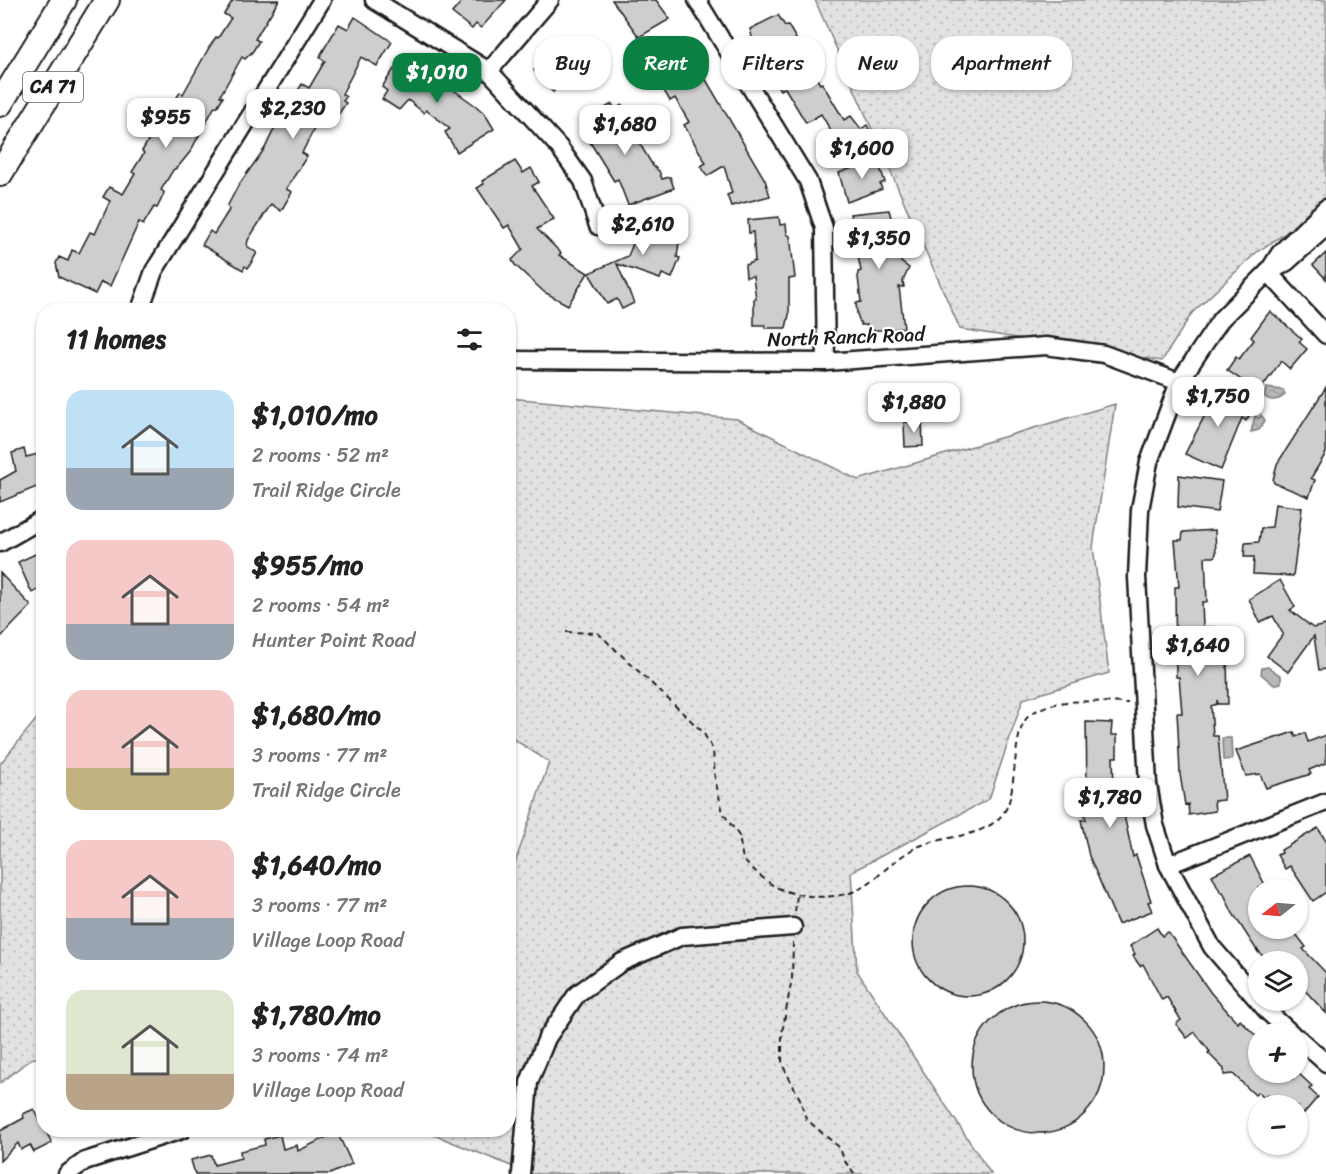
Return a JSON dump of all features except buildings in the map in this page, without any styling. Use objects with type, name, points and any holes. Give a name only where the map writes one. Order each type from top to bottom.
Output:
[{"type":"highway","name":"CA 71","points":[[0,104],[64,0]]},
{"type":"highway","name":"CA 71","points":[[0,174],[107,0]]},
{"type":"street","points":[[143,303],[154,271],[322,0]]},
{"type":"street","points":[[374,0],[489,71],[565,155],[583,181],[598,226]]},
{"type":"street","points":[[489,71],[550,0]]},
{"type":"street","points":[[697,0],[808,181],[824,228],[826,362]]},
{"type":"street","points":[[1280,1023],[1212,947],[1168,865],[1155,825],[1148,784],[1142,702],[1137,578],[1140,510],[1149,462],[1179,382],[1221,319],[1268,272],[1280,253],[1326,208]]},
{"type":"street","points":[[1268,272],[1287,262],[1326,227]]},
{"type":"street","points":[[1268,272],[1326,335]]},
{"type":"street","name":"North Ranch Road","points":[[516,360],[826,362],[1046,346],[1104,354],[1179,382]]},
{"type":"street","points":[[0,543],[36,523]]},
{"type":"street","points":[[1168,865],[1326,802]]},
{"type":"street","points":[[521,1174],[529,1082],[548,1038],[577,994],[622,962],[682,936],[793,927]]},
{"type":"street","points":[[1308,1047],[1326,1064]]},
{"type":"street","points":[[67,1174],[85,1161],[161,1137]]},
{"type":"path","points":[[566,632],[598,633],[703,732],[713,750],[714,779],[723,813],[738,836],[743,860],[774,885],[796,895],[840,895],[864,887],[902,855],[917,847],[963,836],[991,824],[1006,809],[1020,733],[1029,715],[1057,702],[1142,702]]},
{"type":"path","points":[[793,927],[792,978],[782,1033],[782,1064],[800,1099],[806,1119],[840,1148],[844,1160],[854,1174]]},
{"type":"shaded area","points":[[815,0],[1326,0],[1326,197],[1305,220],[1257,252],[1192,313],[1162,361],[960,329],[855,90],[919,90],[919,36],[837,36],[837,50]]},
{"type":"shaded area","points":[[516,399],[737,419],[858,480],[1115,404],[1093,547],[1109,673],[1023,699],[989,799],[851,872],[857,971],[991,1174],[531,1174],[439,1137],[516,1137],[516,860],[549,762],[516,741]]},
{"type":"shaded area","points":[[36,720],[36,1058],[31,1059],[0,1083],[0,764]]},
{"type":"water","points":[[1266,388],[1283,390],[1285,394],[1272,400],[1264,396]]},
{"type":"water","points":[[1261,415],[1265,420],[1259,430],[1251,432],[1255,416],[1259,418]]},
{"type":"water","points":[[1268,667],[1281,676],[1281,683],[1274,685],[1261,674],[1262,668]]},
{"type":"water","points":[[1222,738],[1231,738],[1232,759],[1223,760]]}]
